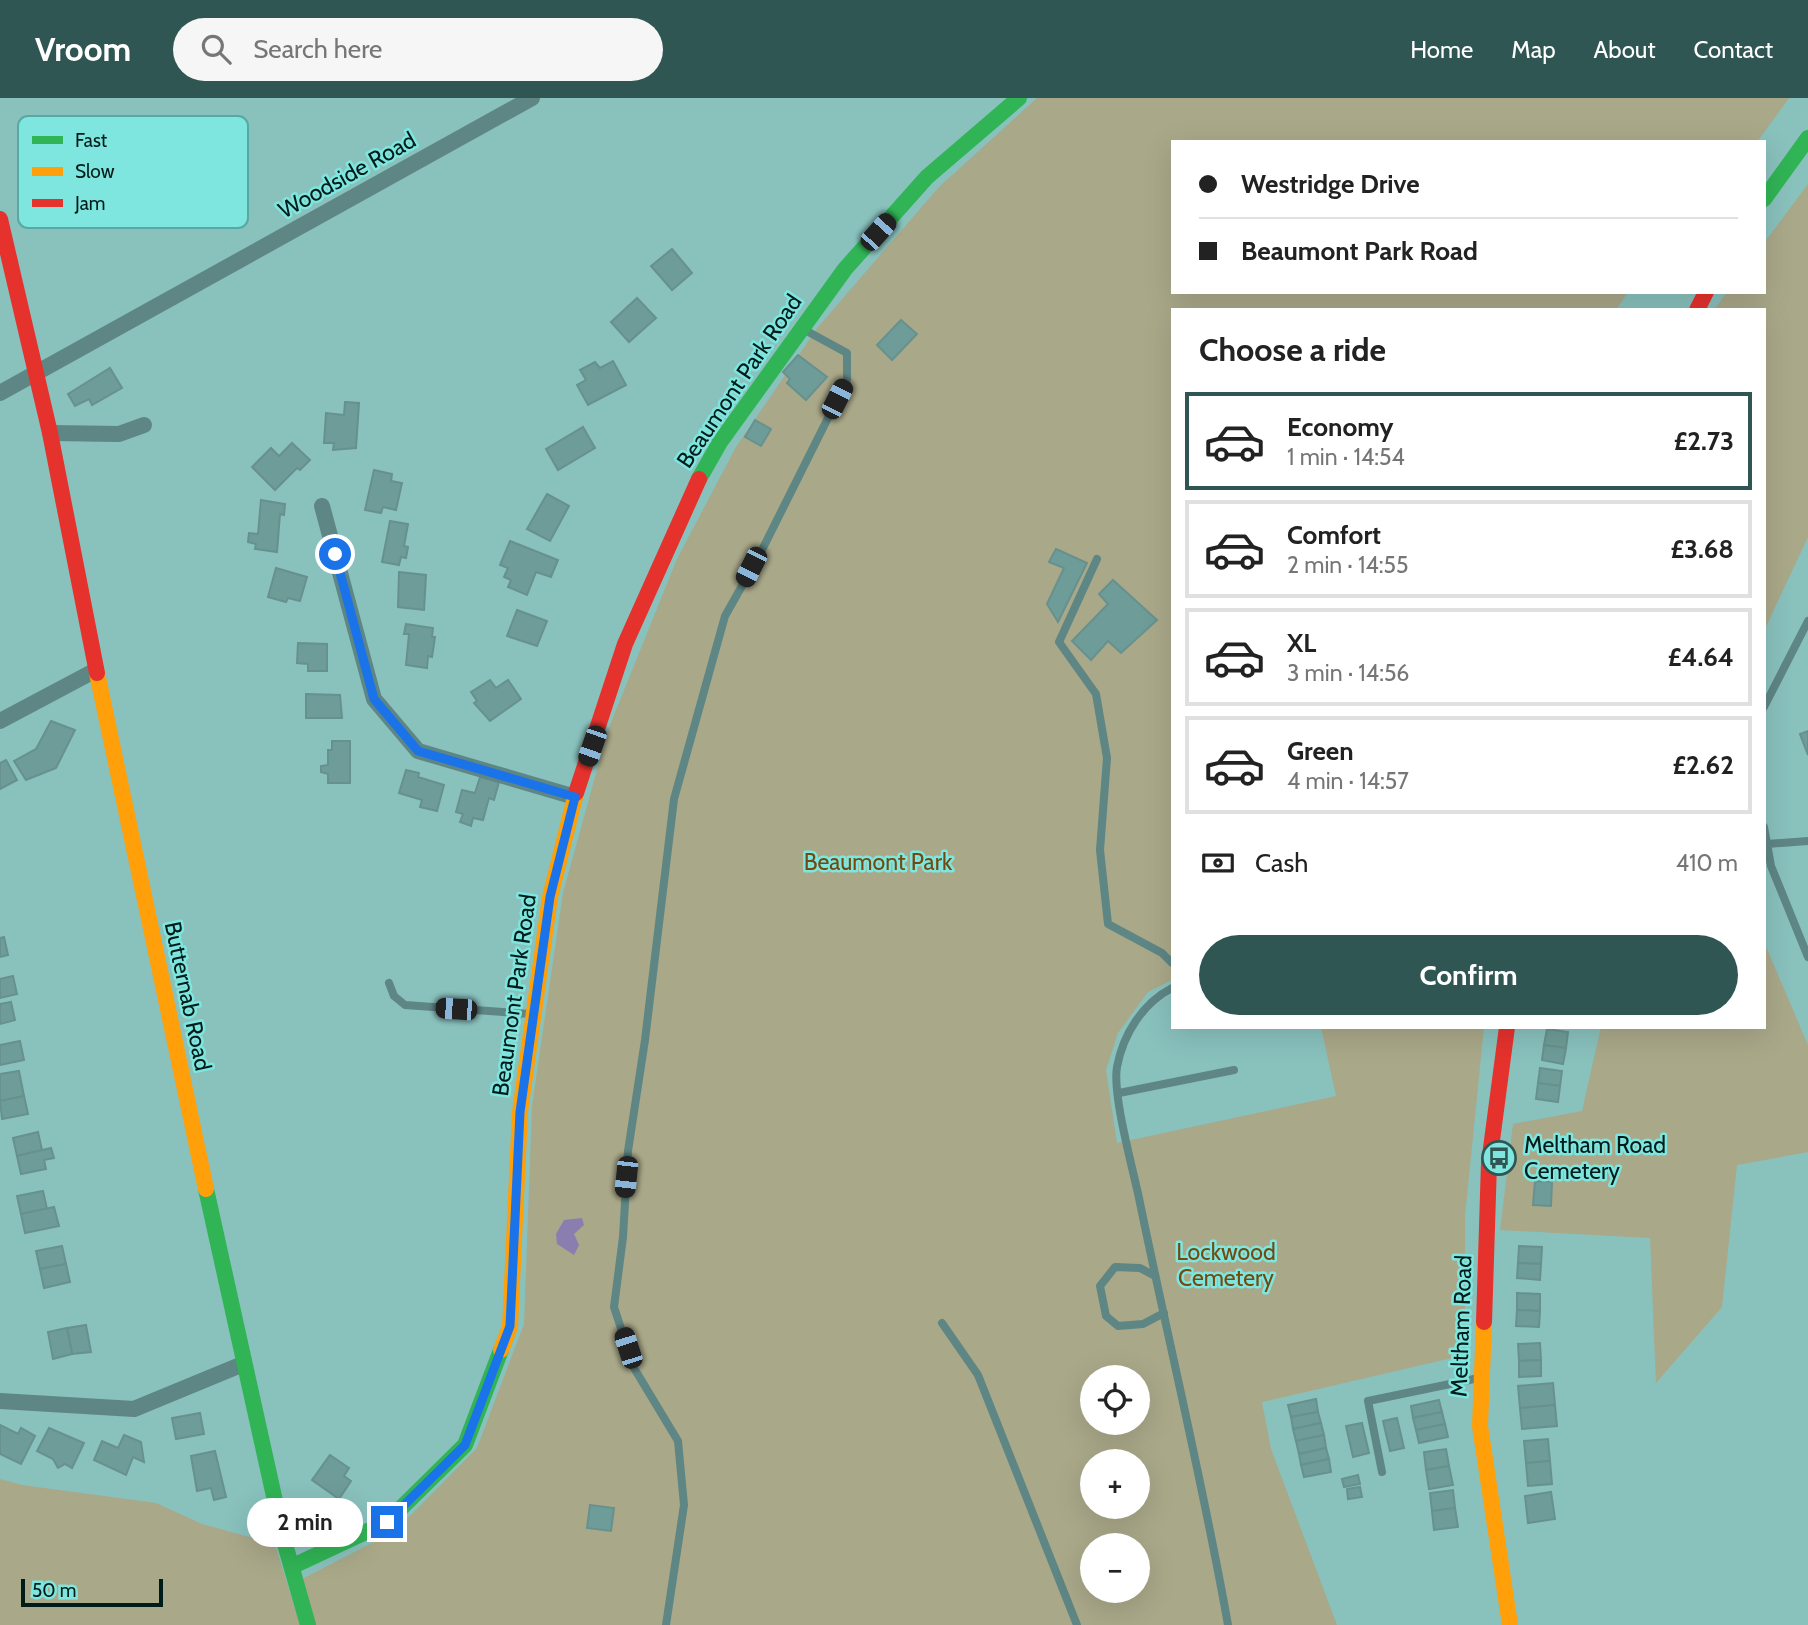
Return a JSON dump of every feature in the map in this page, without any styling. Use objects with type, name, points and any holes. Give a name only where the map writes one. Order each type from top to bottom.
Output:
[{"type":"street","name":"Woodside Road","points":[[0,393],[532,98]]},
{"type":"street","name":"Beaumont Park Road","points":[[293,1566],[387,1522],[465,1445],[510,1326],[520,1112],[550,897],[575,797],[625,644],[690,496],[720,442],[845,269],[927,177],[1019,98]]},
{"type":"street","points":[[1766,196],[1808,138]]},
{"type":"street","name":"Butternab Road","points":[[0,219],[50,433],[96,670],[243,1364],[283,1536],[308,1625]]},
{"type":"street","points":[[50,433],[119,434],[144,425]]},
{"type":"street","points":[[322,506],[374,699],[418,751],[575,797]]},
{"type":"street","points":[[0,721],[96,670]]},
{"type":"street","name":"Meltham Road","points":[[1507,1029],[1489,1163],[1480,1426],[1510,1625]]},
{"type":"street","points":[[0,1397],[134,1409],[243,1364]]},
{"type":"lane","points":[[666,1625],[684,1505],[678,1441],[634,1368],[614,1307],[623,1237],[628,1151],[674,799],[709,669],[725,616],[760,554],[847,380],[847,353],[800,328]]},
{"type":"lane","points":[[1097,559],[1059,642],[1096,694],[1107,758],[1100,850],[1108,924],[1162,953],[1171,962]]},
{"type":"lane","points":[[1766,703],[1808,621]]},
{"type":"lane","points":[[1766,838],[1771,866],[1808,957]]},
{"type":"lane","points":[[1767,844],[1808,841]]},
{"type":"lane","points":[[389,983],[394,996],[405,1005],[533,1014]]},
{"type":"lane","points":[[1171,989],[1153,998],[1124,1040],[1116,1070],[1155,1276],[1191,1427],[1228,1625]]},
{"type":"lane","points":[[1119,1093],[1234,1070]]},
{"type":"lane","points":[[1155,1276],[1140,1268],[1115,1268],[1100,1286],[1106,1316],[1118,1326],[1143,1324],[1164,1313]]},
{"type":"lane","points":[[942,1323],[978,1376],[1077,1625]]},
{"type":"lane","points":[[1382,1472],[1368,1401],[1482,1377]]},
{"type":"green space","name":"Beaumont Park","points":[[1037,98],[1789,98],[1758,140],[1171,140],[1171,294],[1627,294],[1617,308],[1171,308],[1171,980],[1148,992],[1118,1033],[1106,1070],[1117,1143],[1336,1096],[1321,1029],[1484,1029],[1465,1216],[1465,1355],[1262,1402],[1271,1449],[1337,1625],[316,1625],[302,1579],[395,1531],[477,1448],[524,1324],[532,1106],[563,893],[608,730],[677,559],[736,447],[818,327],[939,187]]},
{"type":"green space","points":[[1808,184],[1808,537],[1766,627],[1766,308],[1715,308],[1726,294],[1766,294],[1766,240]]},
{"type":"green space","points":[[1766,947],[1808,1045],[1808,1152],[1737,1165],[1722,1307],[1656,1383],[1650,1238],[1500,1230],[1513,1124],[1582,1111],[1601,1029],[1766,1029]]},
{"type":"green space","points":[[0,1479],[22,1485],[156,1503],[202,1524],[275,1544],[300,1625],[0,1625]]},
{"type":"shaded area","points":[[582,1218],[584,1225],[574,1234],[579,1245],[574,1255],[557,1244],[556,1234],[564,1220]]},
{"type":"building","points":[[672,249],[692,273],[672,290],[651,266]]},
{"type":"building","points":[[637,298],[656,318],[629,342],[611,322]]},
{"type":"building","points":[[901,320],[917,334],[892,360],[877,345]]},
{"type":"building","points":[[798,355],[827,377],[806,400],[787,383],[790,379],[783,372]]},
{"type":"building","points":[[613,361],[626,385],[588,405],[577,385],[586,380],[580,370],[595,362],[600,368]]},
{"type":"building","points":[[110,368],[122,388],[92,405],[89,399],[75,406],[68,394]]},
{"type":"building","points":[[345,402],[359,403],[356,448],[333,450],[334,443],[324,443],[326,413],[344,415]]},
{"type":"building","points":[[755,420],[771,429],[761,446],[745,437]]},
{"type":"building","points":[[583,427],[595,448],[558,470],[546,449]]},
{"type":"building","points":[[292,443],[310,460],[300,470],[297,468],[275,490],[252,467],[271,448],[279,456]]},
{"type":"building","points":[[374,470],[392,474],[391,481],[402,483],[396,510],[383,507],[381,513],[365,510]]},
{"type":"building","points":[[547,494],[569,506],[550,541],[527,529]]},
{"type":"building","points":[[261,500],[285,504],[284,515],[280,514],[277,552],[255,549],[256,544],[248,542],[249,533],[258,534]]},
{"type":"building","points":[[390,521],[408,524],[404,546],[408,547],[406,558],[401,557],[399,565],[382,562]]},
{"type":"building","points":[[510,541],[558,560],[551,577],[536,572],[527,595],[508,587],[511,580],[504,577],[508,568],[500,565]]},
{"type":"building","points":[[1056,549],[1087,563],[1058,622],[1047,604],[1064,568],[1049,562]]},
{"type":"building","points":[[276,568],[307,577],[300,601],[288,598],[286,602],[268,597]]},
{"type":"building","points":[[399,572],[426,575],[424,610],[398,607]]},
{"type":"building","points":[[1113,580],[1157,620],[1121,653],[1108,641],[1091,660],[1072,641],[1108,604],[1099,594]]},
{"type":"building","points":[[517,610],[547,621],[537,646],[507,636]]},
{"type":"building","points":[[406,624],[433,628],[432,637],[435,637],[432,657],[428,656],[427,668],[406,665],[409,634],[404,634]]},
{"type":"building","points":[[298,643],[327,644],[327,671],[308,671],[308,664],[297,663]]},
{"type":"building","points":[[490,680],[496,688],[508,680],[521,699],[490,721],[474,703],[477,701],[471,692]]},
{"type":"building","points":[[306,694],[340,695],[342,718],[306,718]]},
{"type":"building","points":[[51,721],[75,730],[56,768],[26,780],[14,761],[36,749]]},
{"type":"building","points":[[1808,731],[1808,755],[1800,734]]},
{"type":"building","points":[[332,741],[350,741],[350,783],[328,783],[328,774],[321,772],[321,766],[328,765],[328,750],[332,750]]},
{"type":"building","points":[[6,760],[17,780],[0,789],[0,763]]},
{"type":"building","points":[[406,770],[419,773],[418,777],[444,785],[437,811],[420,807],[422,800],[399,793]]},
{"type":"building","points":[[480,777],[499,782],[494,800],[489,798],[483,820],[473,818],[471,826],[460,822],[463,814],[456,812],[462,790],[475,793]]},
{"type":"building","points":[[4,937],[8,955],[0,957],[0,938]]},
{"type":"building","points":[[13,976],[17,994],[0,998],[0,979]]},
{"type":"building","points":[[11,1002],[15,1020],[0,1024],[0,1004]]},
{"type":"building","points":[[1547,1029],[1568,1032],[1566,1048],[1544,1045]]},
{"type":"building","points":[[20,1041],[24,1060],[0,1065],[0,1045]]},
{"type":"building","points":[[1544,1045],[1566,1048],[1563,1064],[1542,1060]]},
{"type":"building","points":[[1540,1068],[1562,1071],[1560,1086],[1538,1083]]},
{"type":"building","points":[[19,1071],[24,1096],[0,1101],[0,1074]]},
{"type":"building","points":[[1538,1083],[1560,1086],[1558,1102],[1536,1099]]},
{"type":"building","points":[[24,1096],[28,1114],[2,1119],[0,1101]]},
{"type":"building","points":[[38,1132],[42,1150],[17,1156],[13,1138]]},
{"type":"building","points":[[51,1148],[54,1158],[44,1160],[46,1169],[21,1174],[17,1156]]},
{"type":"building","points":[[1535,1181],[1552,1182],[1551,1206],[1533,1205]]},
{"type":"building","points":[[43,1191],[47,1209],[21,1214],[17,1196]]},
{"type":"building","points":[[54,1207],[59,1226],[25,1233],[21,1214]]},
{"type":"building","points":[[62,1246],[66,1264],[40,1269],[36,1251]]},
{"type":"building","points":[[1519,1246],[1542,1247],[1541,1264],[1518,1263]]},
{"type":"building","points":[[1518,1263],[1541,1264],[1540,1280],[1517,1278]]},
{"type":"building","points":[[66,1264],[70,1282],[44,1288],[40,1269]]},
{"type":"building","points":[[1517,1293],[1540,1294],[1540,1311],[1517,1310]]},
{"type":"building","points":[[1517,1310],[1540,1311],[1539,1327],[1516,1326]]},
{"type":"building","points":[[86,1325],[91,1352],[72,1354],[67,1328]]},
{"type":"building","points":[[67,1328],[72,1354],[53,1359],[48,1332]]},
{"type":"building","points":[[1540,1343],[1541,1360],[1519,1361],[1518,1344]]},
{"type":"building","points":[[1541,1360],[1541,1376],[1519,1377],[1519,1361]]},
{"type":"building","points":[[1553,1383],[1555,1405],[1520,1408],[1518,1386]]},
{"type":"building","points":[[1316,1399],[1318,1412],[1291,1417],[1288,1405]]},
{"type":"building","points":[[1439,1400],[1442,1412],[1413,1418],[1411,1406]]},
{"type":"building","points":[[1555,1405],[1557,1426],[1522,1429],[1520,1408]]},
{"type":"building","points":[[1318,1412],[1321,1423],[1293,1429],[1291,1417]]},
{"type":"building","points":[[1442,1412],[1445,1424],[1416,1430],[1413,1418]]},
{"type":"building","points":[[200,1413],[204,1434],[176,1439],[172,1418]]},
{"type":"building","points":[[1397,1418],[1404,1448],[1390,1451],[1383,1421]]},
{"type":"building","points":[[1321,1423],[1324,1435],[1296,1441],[1293,1429]]},
{"type":"building","points":[[1362,1423],[1369,1453],[1353,1457],[1346,1426]]},
{"type":"building","points":[[1445,1424],[1448,1437],[1419,1443],[1416,1430]]},
{"type":"building","points":[[0,1425],[18,1434],[21,1428],[35,1436],[21,1464],[0,1454]]},
{"type":"building","points":[[49,1428],[84,1443],[72,1468],[65,1464],[58,1468],[53,1459],[37,1451]]},
{"type":"building","points":[[124,1435],[141,1442],[144,1462],[133,1457],[126,1475],[94,1460],[102,1441],[118,1448]]},
{"type":"building","points":[[1324,1435],[1326,1448],[1299,1454],[1296,1441]]},
{"type":"building","points":[[1548,1439],[1550,1461],[1526,1463],[1524,1441]]},
{"type":"building","points":[[1326,1448],[1329,1459],[1301,1465],[1299,1454]]},
{"type":"building","points":[[1446,1449],[1449,1466],[1426,1470],[1424,1452]]},
{"type":"building","points":[[215,1451],[226,1497],[214,1500],[211,1488],[197,1491],[191,1456]]},
{"type":"building","points":[[330,1455],[349,1468],[344,1476],[351,1481],[339,1499],[312,1480]]},
{"type":"building","points":[[1329,1459],[1331,1472],[1304,1477],[1301,1465]]},
{"type":"building","points":[[1550,1461],[1552,1484],[1528,1486],[1526,1463]]},
{"type":"building","points":[[1449,1466],[1453,1485],[1429,1489],[1426,1470]]},
{"type":"building","points":[[1358,1475],[1360,1484],[1344,1487],[1342,1479]]},
{"type":"building","points":[[1360,1487],[1362,1497],[1348,1499],[1347,1489]]},
{"type":"building","points":[[1453,1490],[1455,1508],[1432,1511],[1430,1493]]},
{"type":"building","points":[[1551,1492],[1555,1519],[1528,1523],[1525,1496]]},
{"type":"building","points":[[590,1505],[614,1508],[611,1531],[587,1528]]},
{"type":"building","points":[[1455,1508],[1458,1527],[1434,1530],[1432,1511]]},
{"type":"traffic: fast","points":[[699,479],[720,442],[845,269],[927,177],[1019,98]]},
{"type":"traffic: fast","points":[[1766,196],[1808,138]]},
{"type":"traffic: fast","points":[[206,1189],[283,1537],[308,1625]]},
{"type":"traffic: fast","points":[[293,1566],[387,1522],[465,1445],[501,1350]]},
{"type":"traffic: slow","points":[[97,673],[206,1189]]},
{"type":"traffic: slow","points":[[501,1350],[510,1327],[520,1112],[550,897],[576,793]]},
{"type":"traffic: slow","points":[[1484,1322],[1480,1426],[1510,1625]]},
{"type":"traffic: jam","points":[[0,219],[50,433],[97,673]]},
{"type":"traffic: jam","points":[[1698,308],[1705,294]]},
{"type":"traffic: jam","points":[[576,793],[625,644],[699,479]]},
{"type":"traffic: jam","points":[[1484,1322],[1489,1163],[1507,1029]]},
{"type":"place","name":"Meltham Road Cemetery","points":[[1499,1158]]},
{"type":"route","points":[[335,554],[374,699],[418,751],[575,797],[550,897],[520,1112],[510,1326],[465,1445],[387,1522]]},
{"type":"park label","name":"Lockwood Cemetery","points":[[1226,1265]]}]
